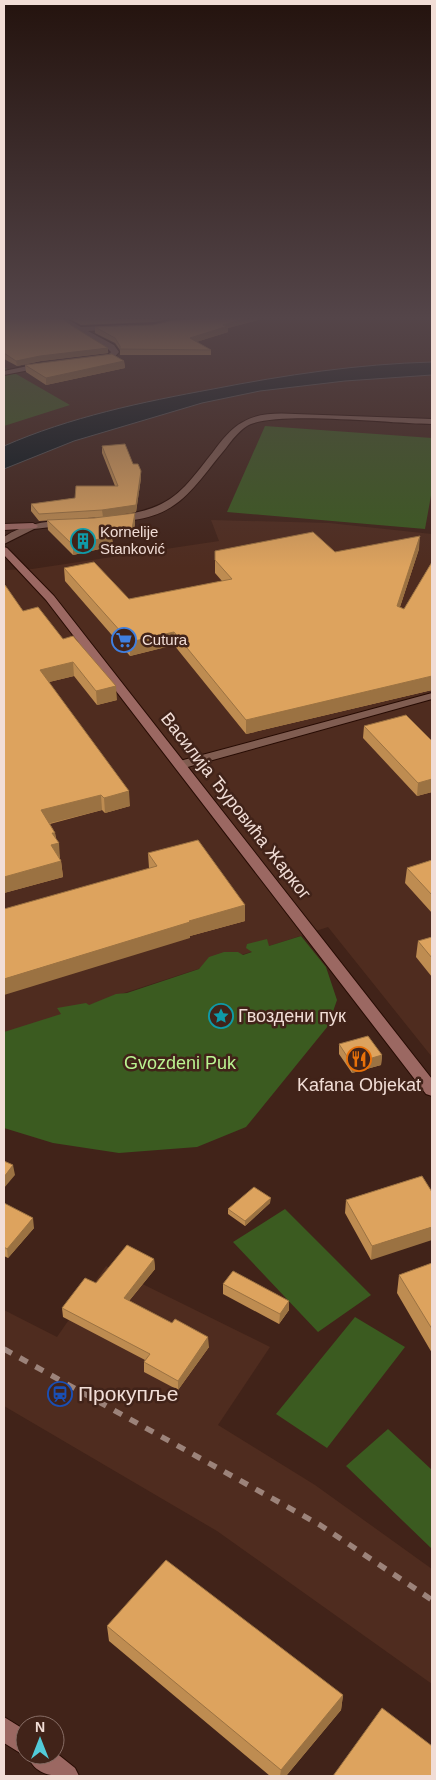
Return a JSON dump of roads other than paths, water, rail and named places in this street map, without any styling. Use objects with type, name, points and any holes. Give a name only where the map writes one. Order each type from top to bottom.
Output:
[{"type":"main road","points":[[4,527],[33,526]]},
{"type":"main road","name":"Василија Ђуровића Жарког","points":[[4,550],[50,598],[432,1090]]},
{"type":"main road","points":[[4,565],[25,571]]},
{"type":"main road","points":[[4,1729],[15,1737]]},
{"type":"main road","points":[[52,1765],[67,1776]]},
{"type":"street","points":[[106,520],[146,515],[178,501],[226,442],[240,427],[252,421],[273,416],[296,416],[432,422]]},
{"type":"street","points":[[4,541],[17,531],[33,526],[79,522]]},
{"type":"street","points":[[180,765],[432,696]]},
{"type":"railway","points":[[4,1349],[320,1525],[432,1600]]},
{"type":"place","name":"Kornelije Stanković","points":[[83,541]]},
{"type":"place","name":"Cutura","points":[[124,640]]},
{"type":"place","name":"Гвоздени пук","points":[[221,1016]]},
{"type":"place","name":"Kafana Objekat","points":[[359,1059]]},
{"type":"place","name":"Прокупље","points":[[60,1394]]},
{"type":"park label","name":"Gvozdeni Puk","points":[[180,1063]]}]
